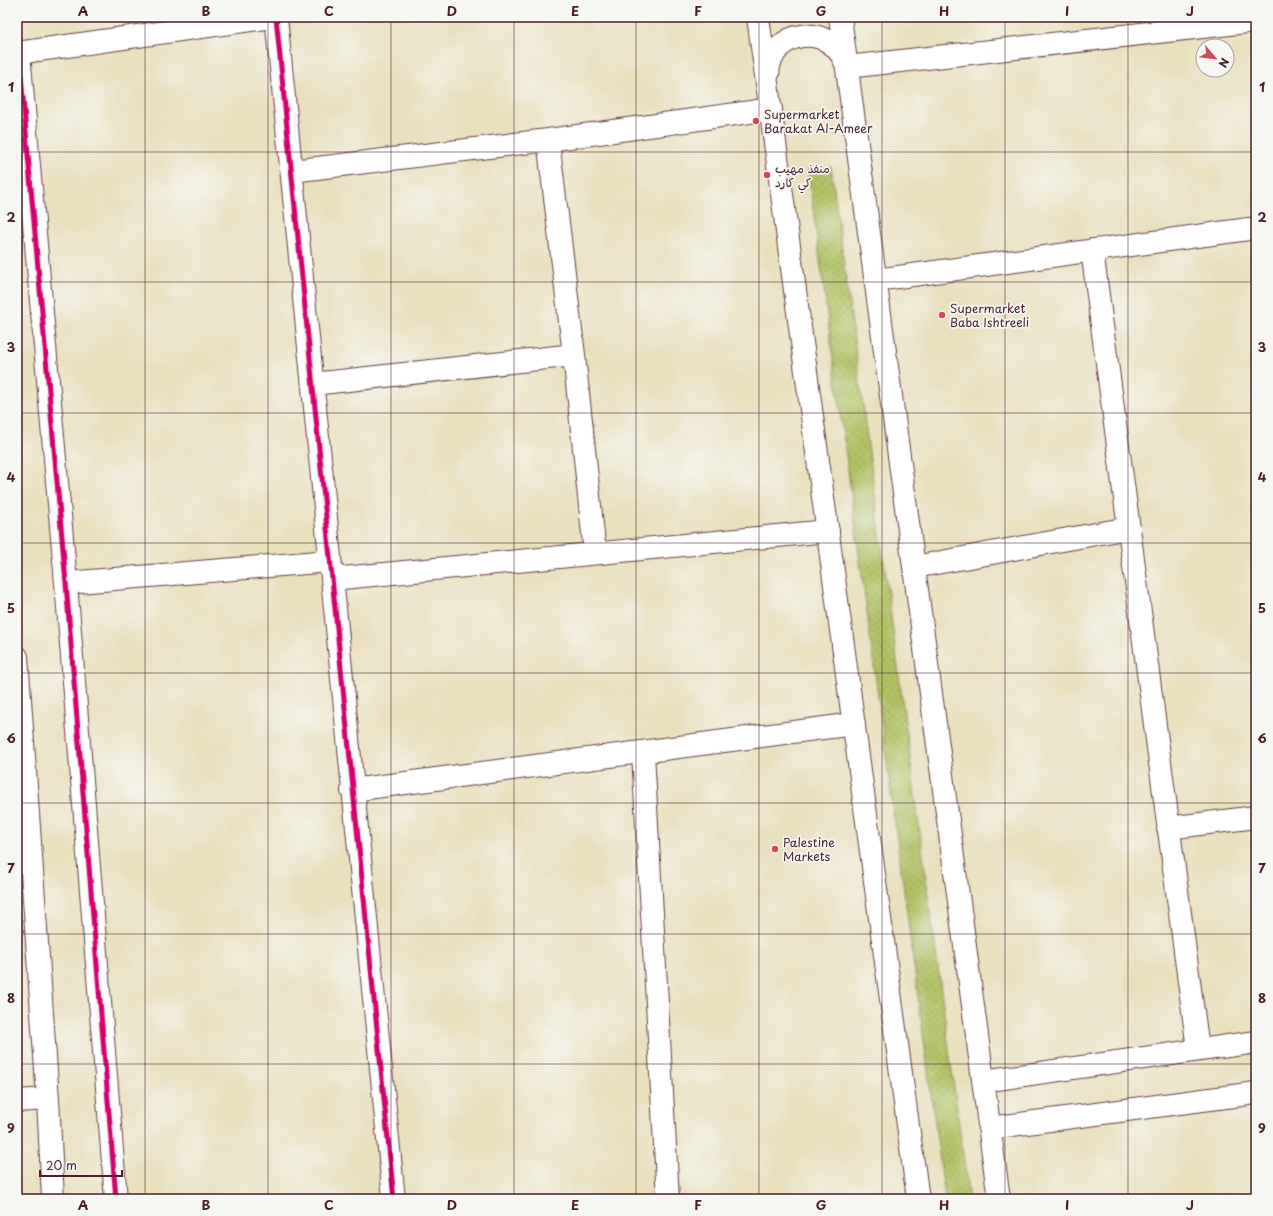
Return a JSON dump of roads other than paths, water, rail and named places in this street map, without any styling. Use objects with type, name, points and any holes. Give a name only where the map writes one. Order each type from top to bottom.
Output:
[{"type":"street","points":[[116,1199],[66,583],[18,53],[273,17]]},
{"type":"street","points":[[276,17],[394,1199]]},
{"type":"street","points":[[758,17],[768,79],[918,1199]]},
{"type":"street","points":[[840,17],[999,1199]]},
{"type":"street","points":[[847,67],[1256,21]]},
{"type":"street","points":[[768,79],[772,57],[778,48],[797,37],[818,36],[829,41],[844,56],[847,67]]},
{"type":"street","points":[[292,171],[548,140],[771,109]]},
{"type":"street","points":[[548,140],[574,355],[595,553]]},
{"type":"street","points":[[876,280],[1256,228]]},
{"type":"street","points":[[1092,250],[1198,1049]]},
{"type":"street","points":[[313,384],[574,355]]},
{"type":"street","points":[[914,566],[1129,528]]},
{"type":"street","points":[[66,583],[331,570],[595,553],[828,531]]},
{"type":"street","points":[[17,657],[48,1099],[53,1199]]},
{"type":"street","points":[[352,790],[643,753],[854,724]]},
{"type":"street","points":[[643,753],[668,1199]]},
{"type":"street","points":[[1168,828],[1256,817]]},
{"type":"street","points":[[983,1081],[1198,1049],[1256,1042]]},
{"type":"street","points":[[990,1128],[1256,1092]]},
{"type":"street","points":[[17,1101],[48,1099]]},
{"type":"place","name":"Supermarket Barakat Al-Ameer","points":[[756,121]]},
{"type":"place","name":"منفذ مهيب كي كارد","points":[[767,175]]},
{"type":"place","name":"Supermarket Baba Ishtreeli","points":[[942,315]]},
{"type":"place","name":"Palestine Markets","points":[[775,849]]}]
